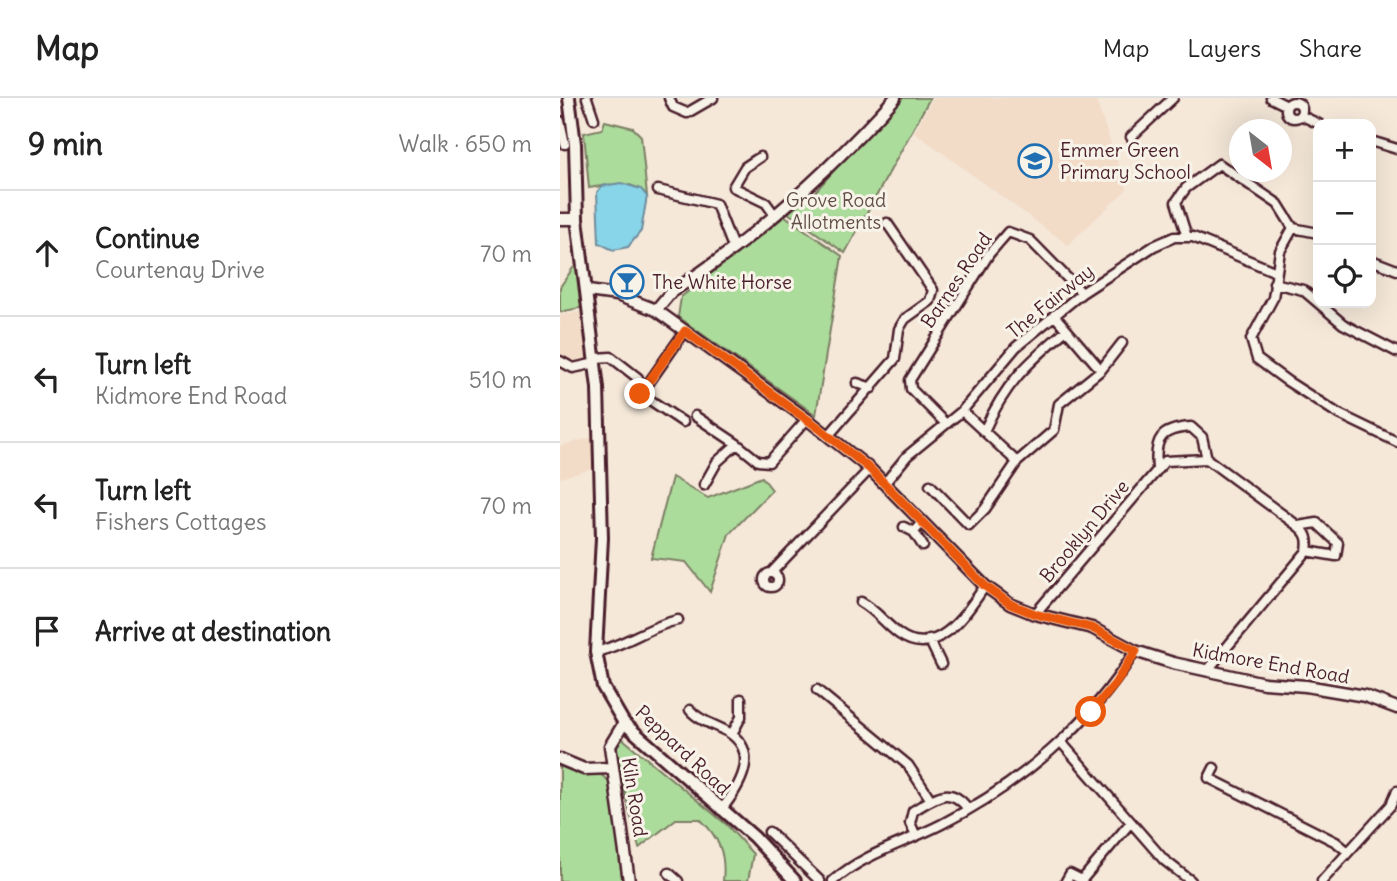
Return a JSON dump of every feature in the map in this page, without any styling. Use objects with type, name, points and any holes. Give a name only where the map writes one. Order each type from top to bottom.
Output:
[{"type":"main road","name":"Peppard Road","points":[[569,98],[566,144],[596,360],[602,484],[596,652],[604,687],[624,723],[754,837],[795,881]]},
{"type":"street","points":[[587,98],[594,119]]},
{"type":"street","points":[[669,98],[673,107],[687,113],[713,98]]},
{"type":"street","points":[[656,310],[671,292],[733,247],[829,166],[895,98]]},
{"type":"street","points":[[1131,136],[1173,98]]},
{"type":"street","points":[[1271,98],[1287,106],[1293,102],[1299,103],[1302,108],[1300,116],[1313,121]]},
{"type":"street","points":[[560,121],[566,144]]},
{"type":"street","points":[[1376,143],[1397,149]]},
{"type":"street","points":[[760,156],[745,167],[733,187],[766,203],[774,214]]},
{"type":"street","points":[[1276,272],[1187,237],[1176,202],[1186,188],[1219,164],[1278,204],[1293,228],[1313,232]]},
{"type":"street","points":[[657,190],[716,204],[733,247]]},
{"type":"street","points":[[560,219],[577,219]]},
{"type":"street","points":[[829,435],[895,359],[899,329],[914,311],[930,301],[933,290],[887,223]]},
{"type":"street","points":[[1293,228],[1280,251],[1273,298],[1251,339],[1257,359],[1337,413],[1397,442]]},
{"type":"street","name":"Barnes Road","points":[[946,424],[911,389],[910,380],[989,254],[1009,232],[1030,240],[1082,293]]},
{"type":"street","name":"The Fairway","points":[[884,484],[907,456],[962,411],[1016,347],[1054,315],[1082,293],[1154,246],[1174,237],[1187,237]]},
{"type":"street","points":[[1376,262],[1397,270]]},
{"type":"street","points":[[1274,283],[1303,290],[1343,324],[1397,352]]},
{"type":"street","name":"Kidmore End Road","points":[[587,291],[617,295],[656,310],[829,435],[870,469],[985,586],[1010,604],[1035,614],[1092,628],[1136,651],[1207,671],[1264,683],[1306,686],[1365,696],[1397,708]]},
{"type":"street","points":[[1054,315],[1101,370]]},
{"type":"street","points":[[984,431],[999,398],[1020,370],[1066,330]]},
{"type":"street","points":[[683,422],[640,394],[685,331]]},
{"type":"street","points":[[930,485],[969,525],[985,509],[1017,462],[1054,430],[1059,404],[1101,370],[1122,343]]},
{"type":"street","points":[[560,361],[573,368],[611,357],[638,378]]},
{"type":"street","points":[[857,383],[872,388]]},
{"type":"street","points":[[962,411],[1017,462]]},
{"type":"street","points":[[695,416],[758,461],[769,462],[807,419]]},
{"type":"street","points":[[1157,468],[1155,452],[1159,438],[1173,428],[1191,427],[1202,438],[1206,459]]},
{"type":"street","points":[[704,485],[718,463],[737,444]]},
{"type":"street","points":[[1157,468],[1165,461],[1206,459],[1306,533],[1307,551],[1207,671]]},
{"type":"street","name":"Brooklyn Drive","points":[[1035,614],[1157,468]]},
{"type":"street","points":[[772,572],[870,469]]},
{"type":"street","points":[[914,532],[922,522]]},
{"type":"street","points":[[1298,526],[1317,523],[1338,543],[1336,556],[1307,551]]},
{"type":"street","points":[[904,527],[914,532],[923,546]]},
{"type":"street","points":[[861,602],[873,609],[899,634],[910,639],[929,639],[942,637],[960,623],[985,586]]},
{"type":"street","points":[[596,652],[615,648],[648,630],[678,620]]},
{"type":"street","points":[[929,639],[933,653],[941,664]]},
{"type":"street","points":[[833,881],[871,855],[916,836],[968,809],[1022,775],[1061,742],[1115,684],[1136,651]]},
{"type":"street","points":[[817,690],[908,765],[931,800]]},
{"type":"street","points":[[732,734],[741,717],[741,699]]},
{"type":"street","points":[[690,710],[732,734],[744,755],[745,772],[739,787],[721,810]]},
{"type":"street","name":"Kiln Road","points":[[624,723],[610,746],[629,881]]},
{"type":"street","points":[[1061,742],[1164,860],[1191,881]]},
{"type":"street","points":[[560,759],[584,769],[611,768]]},
{"type":"street","points":[[1203,788],[1214,768]]},
{"type":"street","points":[[1209,778],[1336,842],[1347,851]]},
{"type":"street","points":[[1322,881],[1391,805],[1397,791]]},
{"type":"street","points":[[916,836],[910,822],[913,811],[931,800],[949,794],[959,797],[968,809]]},
{"type":"street","points":[[1066,881],[1070,874],[1081,880],[1131,822]]},
{"type":"street","points":[[769,832],[820,881]]},
{"type":"street","points":[[669,873],[678,881]]},
{"type":"shaded area","name":"Emmer Green Primary School","points":[[933,98],[1095,98],[1127,189],[1068,245],[914,132]]},
{"type":"shaded area","points":[[582,312],[587,361],[567,364],[560,354],[560,315]]},
{"type":"shaded area","points":[[597,436],[596,468],[560,478],[560,446]]},
{"type":"green space","name":"Grove Road Allotments","points":[[898,98],[930,98],[845,253],[788,213],[815,192]]},
{"type":"green space","points":[[605,121],[633,128],[641,136],[647,196],[641,190],[628,185],[612,184],[589,188],[584,133],[602,129]]},
{"type":"green space","points":[[785,216],[842,256],[816,415],[678,317],[681,297]]},
{"type":"green space","points":[[573,268],[576,268],[584,307],[560,312],[560,287]]},
{"type":"green space","points":[[672,477],[708,498],[762,477],[772,490],[729,534],[710,592],[686,562],[651,558]]},
{"type":"green space","points":[[623,739],[727,825],[753,854],[748,881],[723,881],[720,847],[712,832],[700,819],[676,819],[639,848],[615,754],[619,742]]},
{"type":"green space","points":[[560,766],[582,775],[601,775],[609,781],[624,881],[560,881]]},
{"type":"water","points":[[621,183],[641,189],[647,196],[641,231],[628,247],[613,250],[599,243],[597,192],[602,186]]},
{"type":"place","name":"Emmer Green Primary School","points":[[1035,161]]},
{"type":"place","name":"The White Horse","points":[[627,282]]},
{"type":"route","points":[[640,394],[685,331],[819,428],[870,469],[985,586],[1010,604],[1035,614],[1092,628],[1136,651],[1115,684],[1091,712]]}]
